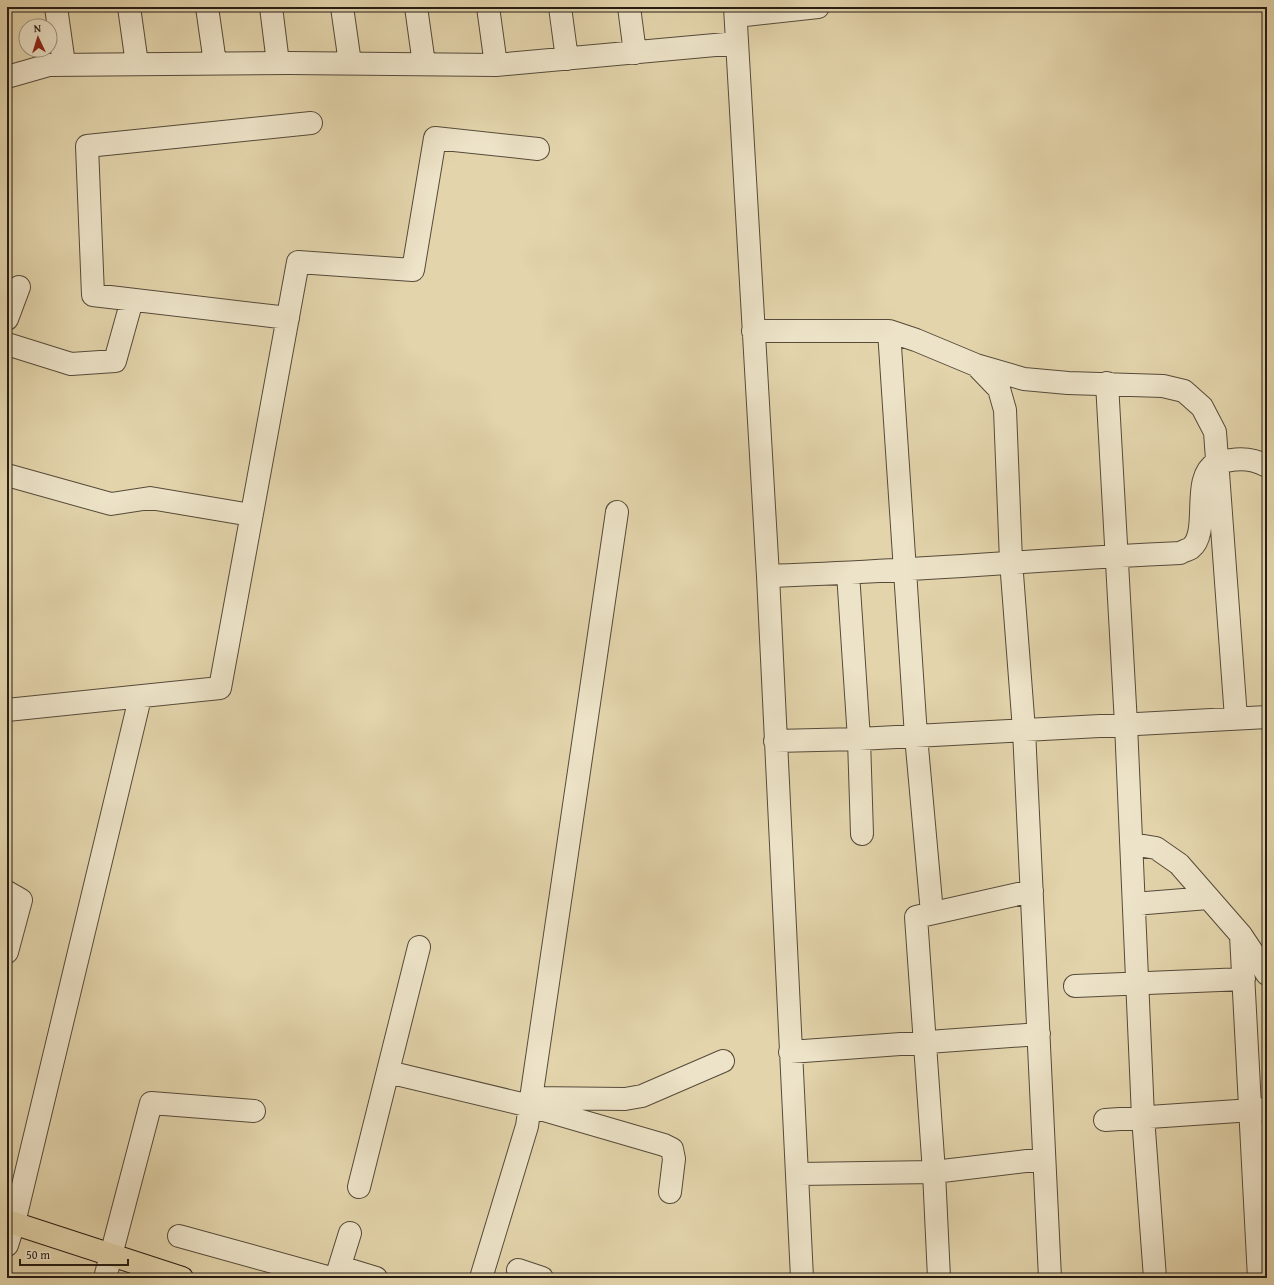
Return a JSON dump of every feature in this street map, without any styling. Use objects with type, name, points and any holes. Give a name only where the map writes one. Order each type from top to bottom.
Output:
[{"type":"main road","points":[[10,1222],[182,1278]]},
{"type":"street","points":[[56,7],[64,64]]},
{"type":"street","points":[[129,7],[136,64]]},
{"type":"street","points":[[207,7],[214,63]]},
{"type":"street","points":[[271,7],[278,63]]},
{"type":"street","points":[[342,7],[350,63]]},
{"type":"street","points":[[416,7],[424,64]]},
{"type":"street","points":[[488,7],[496,65]]},
{"type":"street","points":[[560,7],[567,59]]},
{"type":"street","points":[[629,7],[635,53]]},
{"type":"street","points":[[802,1278],[799,1174],[790,1052],[768,576],[736,12],[818,7]]},
{"type":"street","points":[[7,77],[49,65],[64,64],[350,63],[496,65],[737,43]]},
{"type":"street","points":[[288,318],[94,295],[87,146],[311,123]]},
{"type":"street","points":[[7,710],[140,698],[220,688],[298,262],[413,270],[435,138],[538,149]]},
{"type":"street","points":[[7,319],[19,287]]},
{"type":"street","points":[[7,344],[71,364],[115,360],[132,300]]},
{"type":"street","points":[[753,331],[889,331],[916,340],[976,365],[1024,379],[1068,383],[1107,383],[1163,386],[1184,391],[1202,407],[1215,432],[1236,718]]},
{"type":"street","points":[[889,331],[916,736],[932,913]]},
{"type":"street","points":[[976,365],[999,389],[1005,410],[1011,561],[1024,730],[1039,1034],[1043,1159],[1050,1278]]},
{"type":"street","points":[[1107,383],[1132,844],[1143,1117],[1155,1278]]},
{"type":"street","points":[[768,576],[848,574],[1011,561],[1180,553],[1191,548],[1196,542],[1199,529],[1205,476],[1208,470],[1217,462],[1237,459],[1254,461],[1267,466]]},
{"type":"street","points":[[7,475],[111,504],[150,498],[252,515]]},
{"type":"street","points":[[481,1278],[527,1126],[617,512]]},
{"type":"street","points":[[848,574],[859,739],[862,834]]},
{"type":"street","points":[[7,1244],[10,1222],[140,698]]},
{"type":"street","points":[[775,741],[859,739],[1267,717]]},
{"type":"street","points":[[1132,844],[1156,848],[1178,864],[1241,935],[1267,974]]},
{"type":"street","points":[[939,1278],[934,1172],[916,917],[1032,891]]},
{"type":"street","points":[[7,892],[21,900],[7,952]]},
{"type":"street","points":[[1134,904],[1208,898]]},
{"type":"street","points":[[1241,935],[1244,979],[1259,1109],[1259,1278]]},
{"type":"street","points":[[359,1187],[419,947]]},
{"type":"street","points":[[1075,986],[1138,982],[1244,979]]},
{"type":"street","points":[[790,1052],[924,1041],[1039,1034]]},
{"type":"street","points":[[531,1102],[625,1099],[642,1096],[723,1062]]},
{"type":"street","points":[[388,1072],[531,1102],[672,1149],[674,1159],[670,1192]]},
{"type":"street","points":[[105,1278],[151,1103],[254,1111]]},
{"type":"street","points":[[1106,1120],[1259,1109]]},
{"type":"street","points":[[799,1174],[934,1172],[1043,1159]]},
{"type":"street","points":[[336,1274],[350,1233]]},
{"type":"street","points":[[179,1236],[336,1274],[376,1278]]},
{"type":"street","points":[[518,1270],[542,1278]]}]
